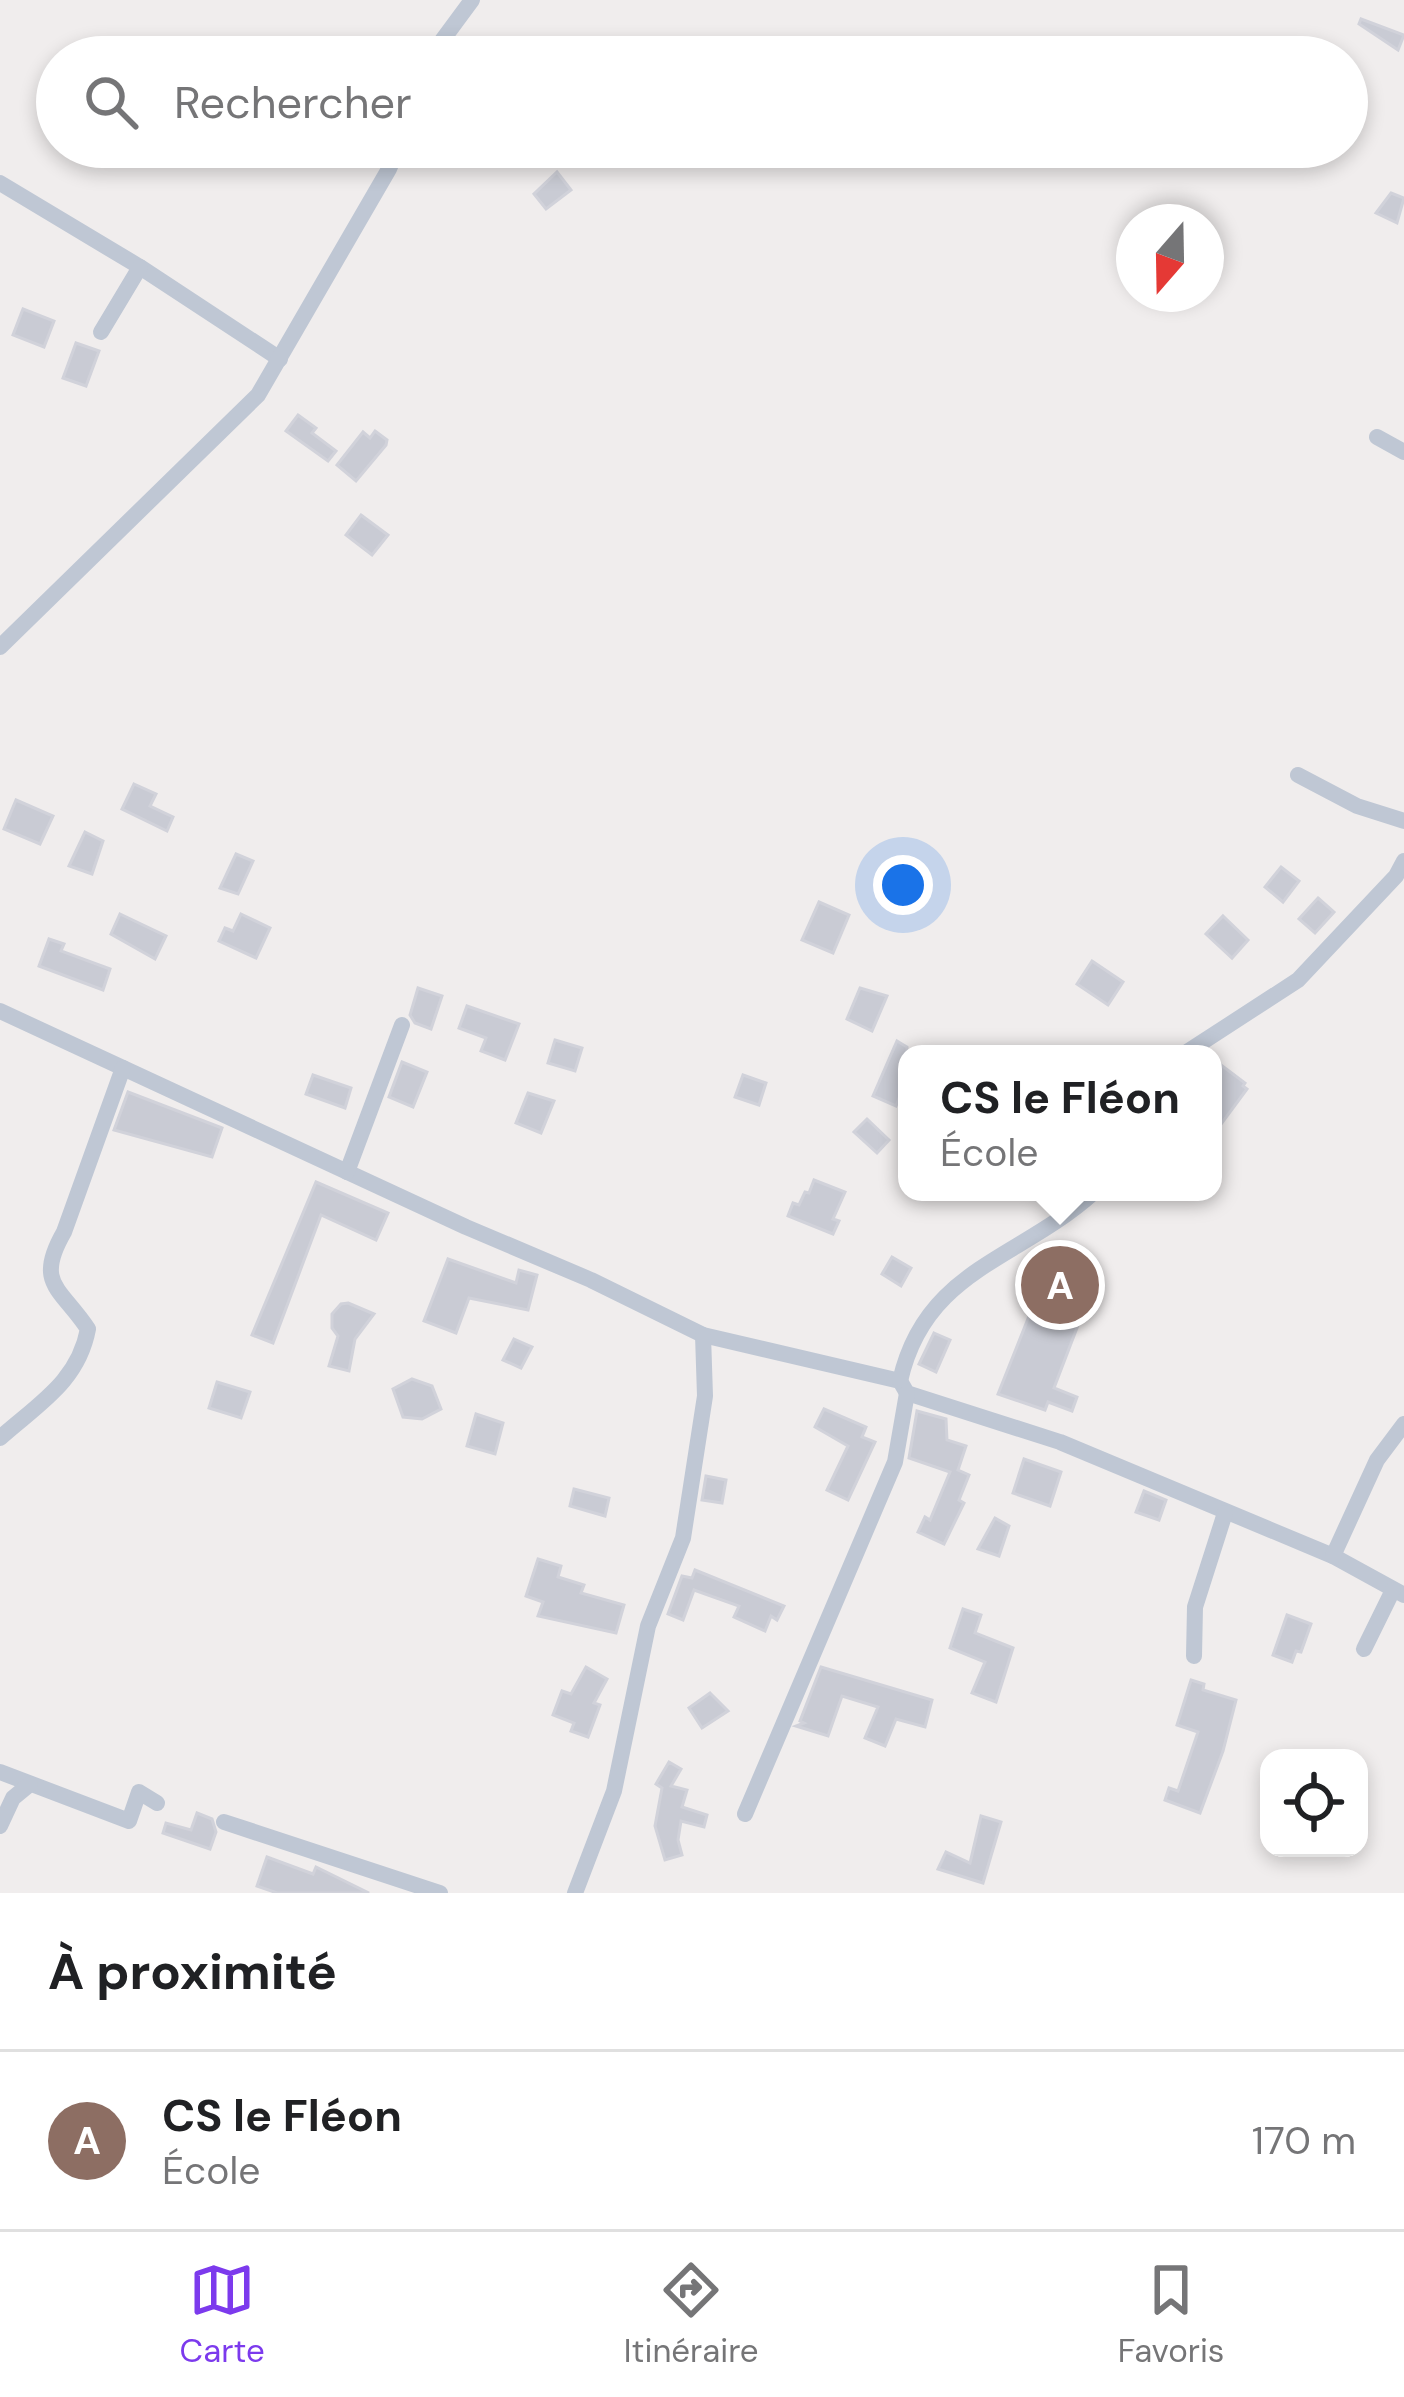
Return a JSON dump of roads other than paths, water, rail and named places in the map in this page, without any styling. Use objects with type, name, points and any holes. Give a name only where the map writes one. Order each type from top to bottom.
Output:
[{"type":"street","points":[[445,36],[472,0]]},
{"type":"street","points":[[0,647],[258,395],[386,168]]},
{"type":"street","points":[[0,183],[280,359]]},
{"type":"street","points":[[100,332],[140,267]]},
{"type":"street","points":[[1377,437],[1404,452]]},
{"type":"street","points":[[1298,776],[1357,806],[1404,821]]},
{"type":"street","points":[[1198,1045],[1298,980],[1396,876],[1404,861]]},
{"type":"street","points":[[0,1011],[703,1335],[904,1387],[1060,1442],[1333,1556],[1399,1593],[1364,1649]]},
{"type":"street","points":[[347,1172],[402,1025]]},
{"type":"street","points":[[0,1438],[68,1378],[83,1356],[88,1329],[57,1293],[49,1273],[51,1255],[64,1232],[123,1068]]},
{"type":"street","points":[[745,1814],[896,1462],[906,1354],[923,1320],[939,1300],[991,1260],[1084,1201]]},
{"type":"street","points":[[575,1893],[614,1791],[648,1626],[683,1538],[705,1396],[703,1335]]},
{"type":"street","points":[[1333,1556],[1378,1460],[1404,1424]]},
{"type":"street","points":[[1194,1656],[1195,1607],[1225,1514]]},
{"type":"street","points":[[0,1772],[129,1821],[139,1792],[157,1803]]},
{"type":"street","points":[[0,1826],[14,1798],[30,1784]]},
{"type":"street","points":[[224,1822],[440,1893]]},
{"type":"place","name":"CS le Fléon","points":[[1060,1285]]}]
